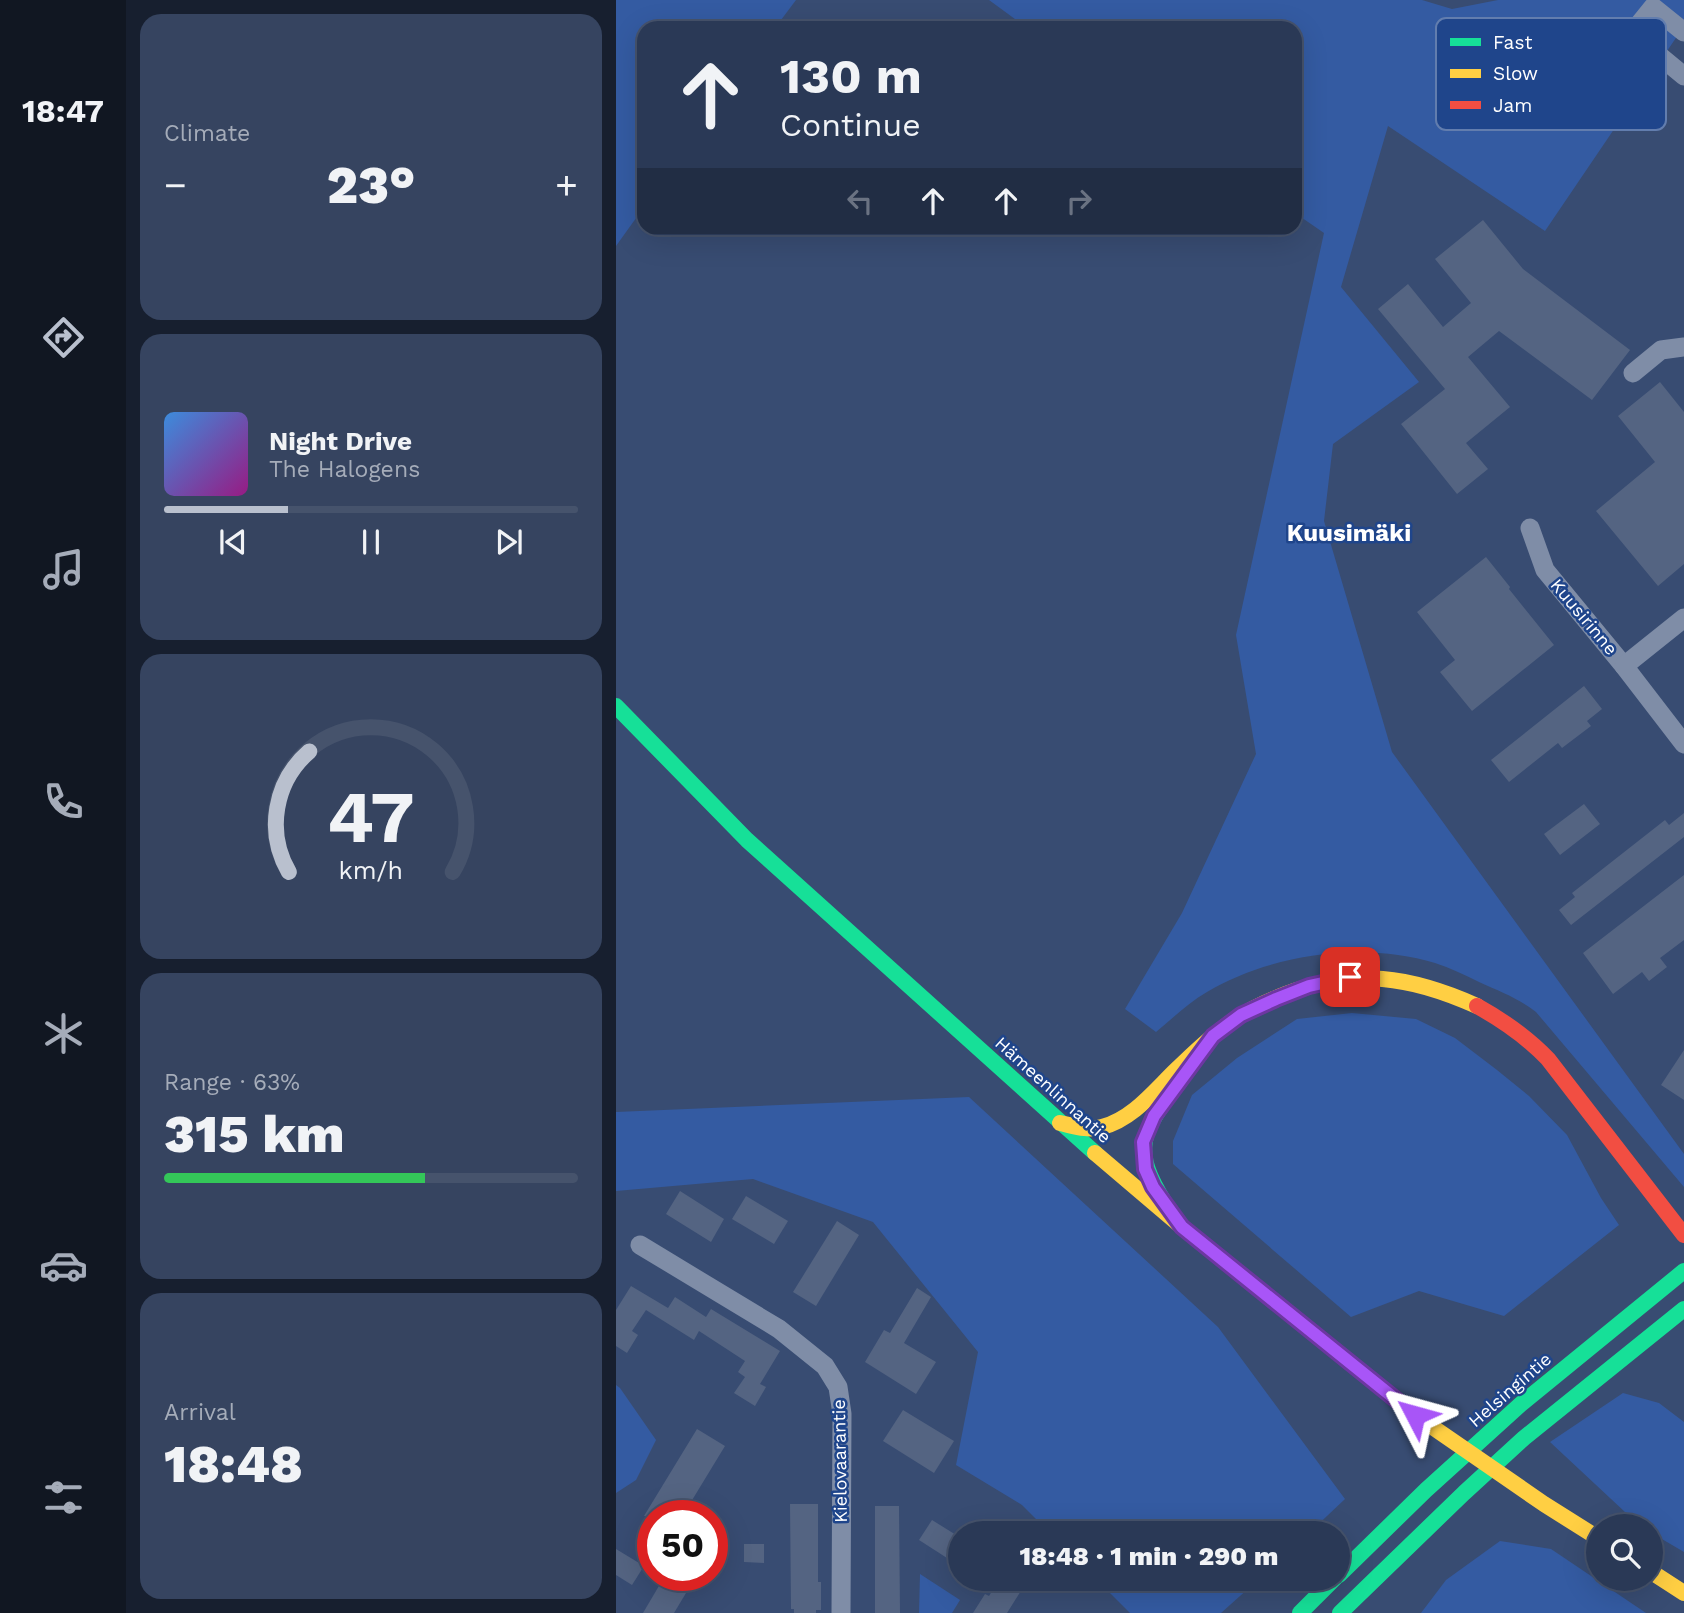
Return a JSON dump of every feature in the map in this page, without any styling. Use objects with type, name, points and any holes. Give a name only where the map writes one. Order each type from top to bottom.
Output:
[{"type":"main road","name":"Hämeenlinnantie","points":[[616,706],[747,840],[1059,1122],[1182,1227],[1415,1415],[1586,1530]]},
{"type":"main road","points":[[1059,1122],[1090,1130],[1110,1125],[1130,1112],[1213,1036],[1241,1015],[1309,986],[1350,977],[1388,979],[1422,985],[1453,995],[1486,1011],[1539,1050],[1684,1235]]},
{"type":"main road","points":[[1182,1227],[1153,1187],[1145,1169],[1143,1142],[1154,1116],[1213,1036]]},
{"type":"main road","name":"Helsingintie","points":[[1350,1564],[1426,1490],[1521,1404],[1684,1271]]},
{"type":"main road","points":[[1340,1613],[1524,1438],[1684,1309]]},
{"type":"main road","points":[[1663,1580],[1684,1593]]},
{"type":"main road","points":[[1300,1613],[1322,1591]]},
{"type":"street","points":[[1644,18],[1653,7],[1684,32]]},
{"type":"street","points":[[1666,61],[1684,76]]},
{"type":"street","points":[[1633,373],[1661,350],[1684,347]]},
{"type":"street","name":"Kuusirinne","points":[[1530,528],[1545,569],[1684,744]]},
{"type":"street","points":[[1624,666],[1684,618]]},
{"type":"street","name":"Kielovaarantie","points":[[640,1245],[779,1329],[825,1366],[838,1387],[842,1414],[841,1613]]},
{"type":"shaded area","points":[[616,0],[796,0],[780,21],[637,21],[637,217],[616,246]]},
{"type":"shaded area","points":[[989,0],[1422,0],[1452,9],[1498,0],[1684,0],[1684,26],[1666,53],[1666,18],[1436,18],[1436,130],[1613,130],[1545,231],[1388,126],[1341,287],[1419,382],[1333,444],[1324,521],[1392,752],[1684,1154],[1684,1187],[1536,1012],[1508,995],[1435,963],[1407,956],[1348,952],[1288,960],[1232,979],[1207,992],[1156,1032],[1125,1009],[1182,913],[1256,754],[1236,635],[1324,233],[1302,218],[1302,21],[1018,21]]},
{"type":"shaded area","points":[[1352,1013],[1416,1019],[1455,1038],[1497,1070],[1529,1096],[1567,1135],[1619,1225],[1504,1316],[1419,1291],[1351,1317],[1173,1164],[1173,1141],[1192,1095],[1237,1058],[1297,1019]]},
{"type":"shaded area","points":[[969,1097],[1218,1327],[1345,1499],[1322,1521],[1038,1521],[1022,1505],[956,1465],[978,1352],[873,1222],[753,1179],[616,1191],[616,1112]]},
{"type":"shaded area","points":[[616,1385],[656,1440],[636,1480],[616,1493]]},
{"type":"shaded area","points":[[1623,1393],[1659,1403],[1684,1422],[1684,1552],[1663,1540],[1663,1514],[1627,1514],[1550,1442]]},
{"type":"shaded area","points":[[1500,1541],[1551,1549],[1586,1573],[1586,1591],[1613,1591],[1646,1613],[1421,1613],[1446,1580]]},
{"type":"shaded area","points":[[920,1574],[960,1600],[952,1613],[919,1613]]},
{"type":"shaded area","points":[[1108,1591],[1246,1591],[1221,1613],[1130,1613]]},
{"type":"building","points":[[1483,220],[1523,269],[1630,350],[1592,400],[1499,331],[1468,357],[1510,407],[1466,443],[1488,469],[1457,494],[1401,424],[1445,389],[1378,309],[1408,284],[1443,327],[1471,303],[1435,259]]},
{"type":"building","points":[[1660,382],[1684,412],[1684,564],[1658,586],[1596,511],[1655,462],[1618,416]]},
{"type":"building","points":[[1486,557],[1554,645],[1472,711],[1440,672],[1455,660],[1417,612]]},
{"type":"building","points":[[1584,686],[1602,709],[1587,721],[1591,726],[1562,748],[1558,743],[1509,782],[1491,760]]},
{"type":"building","points":[[1584,804],[1600,824],[1560,855],[1544,834]]},
{"type":"building","points":[[1684,813],[1684,837],[1571,925],[1559,910],[1575,897],[1572,893],[1665,820],[1669,825]]},
{"type":"building","points":[[1684,875],[1684,940],[1660,958],[1667,967],[1649,981],[1642,972],[1613,994],[1583,953]]},
{"type":"building","points":[[1684,1050],[1684,1100],[1661,1085]]},
{"type":"building","points":[[680,1191],[724,1219],[711,1242],[666,1214]]},
{"type":"building","points":[[746,1196],[788,1221],[774,1244],[732,1219]]},
{"type":"building","points":[[837,1221],[859,1235],[816,1306],[793,1292]]},
{"type":"building","points":[[631,1286],[668,1308],[675,1297],[706,1317],[711,1309],[780,1351],[760,1384],[766,1387],[755,1406],[734,1393],[745,1377],[738,1372],[745,1361],[699,1331],[694,1340],[646,1310],[632,1331],[638,1335],[627,1353],[616,1346],[616,1310]]},
{"type":"building","points":[[917,1288],[931,1297],[904,1343],[936,1362],[916,1394],[865,1362],[884,1330],[890,1333]]},
{"type":"building","points":[[903,1410],[954,1441],[934,1473],[883,1441]]},
{"type":"building","points":[[697,1429],[725,1446],[692,1500],[654,1500]]},
{"type":"building","points":[[790,1504],[818,1504],[818,1582],[821,1582],[821,1610],[816,1610],[816,1613],[794,1613],[794,1609],[791,1609]]},
{"type":"building","points":[[875,1506],[899,1506],[900,1613],[875,1613]]},
{"type":"building","points":[[932,1520],[948,1530],[948,1559],[919,1540]]},
{"type":"building","points":[[744,1544],[764,1544],[764,1563],[744,1562]]},
{"type":"building","points":[[616,1549],[637,1562],[637,1577],[632,1585],[616,1575]]},
{"type":"building","points":[[656,1591],[686,1593],[674,1613],[643,1613]]},
{"type":"building","points":[[992,1591],[1021,1591],[1007,1613],[973,1613],[985,1594],[989,1596]]},
{"type":"traffic: fast","points":[[616,706],[747,840],[1095,1153]]},
{"type":"traffic: fast","points":[[1165,1203],[1147,1169],[1145,1142],[1155,1116],[1177,1085]]},
{"type":"traffic: fast","points":[[1350,1564],[1426,1490],[1521,1404],[1684,1271]]},
{"type":"traffic: fast","points":[[1340,1613],[1524,1438],[1684,1309]]},
{"type":"traffic: fast","points":[[1300,1613],[1322,1591]]},
{"type":"traffic: slow","points":[[1060,1123],[1096,1128],[1124,1118],[1204,1043],[1234,1020],[1266,1002],[1312,986],[1360,978],[1383,979],[1429,988],[1477,1006]]},
{"type":"traffic: slow","points":[[1095,1153],[1182,1227],[1415,1415],[1586,1530]]},
{"type":"traffic: slow","points":[[1663,1579],[1684,1593]]},
{"type":"traffic: jam","points":[[1477,1006],[1515,1030],[1548,1059],[1684,1235]]},
{"type":"district","name":"Kuusimäki","points":[[1349,533]]},
{"type":"route","points":[[1350,977],[1309,986],[1276,999],[1241,1015],[1213,1036],[1154,1116],[1143,1142],[1145,1169],[1153,1187],[1182,1227],[1415,1415]]}]
